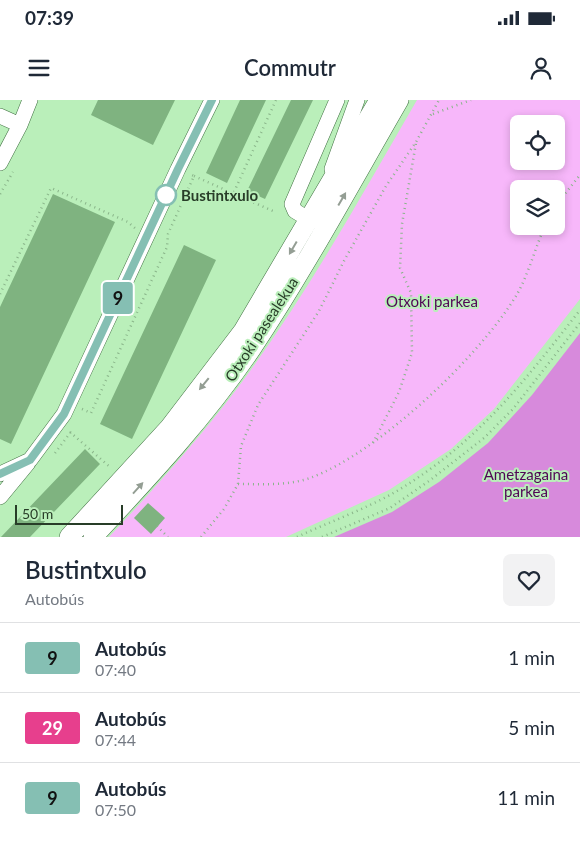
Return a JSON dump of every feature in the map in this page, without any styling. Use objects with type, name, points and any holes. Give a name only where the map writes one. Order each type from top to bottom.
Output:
[{"type":"main road","name":"Otxoki pasealekua","points":[[69,537],[169,428],[211,375],[268,292],[379,100]]},
{"type":"main road","name":"Otxoki pasealekua","points":[[93,537],[182,439],[251,349],[282,301],[400,100]]},
{"type":"street","points":[[0,163],[20,125],[30,100]]},
{"type":"street","points":[[0,497],[64,414],[212,100]]},
{"type":"street","points":[[310,220],[295,211],[292,204],[337,100]]},
{"type":"street","name":"Otxoki pasealekua","points":[[325,193],[357,100]]},
{"type":"street","points":[[0,116],[20,125]]},
{"type":"street","points":[[0,474],[30,460]]},
{"type":"path","points":[[234,192],[276,100]]},
{"type":"path","points":[[201,537],[224,509],[238,484],[242,446],[258,405],[319,310],[382,194],[433,114],[439,100]]},
{"type":"path","points":[[433,114],[471,100]]},
{"type":"path","points":[[372,445],[399,392],[412,353],[411,293],[400,268],[402,224],[416,142]]},
{"type":"path","points":[[565,194],[580,175]]},
{"type":"path","points":[[194,176],[234,192],[273,211]]},
{"type":"path","points":[[0,294],[51,188],[128,222],[146,238],[167,247]]},
{"type":"path","points":[[238,484],[276,484],[308,479],[339,465],[372,445],[451,375],[492,329],[516,296],[541,235]]},
{"type":"path","points":[[297,537],[396,492],[460,448],[495,414],[580,310]]},
{"type":"path","points":[[322,537],[390,508],[430,481],[484,438],[513,409],[580,323]]},
{"type":"path","points":[[71,432],[116,473]]},
{"type":"path","points":[[158,526],[168,537]]},
{"type":"green space","name":"Otxoki parkea","points":[[417,100],[580,100],[580,299],[494,409],[451,449],[389,490],[286,537],[109,537],[190,447],[236,390],[261,356],[331,248]]},
{"type":"green space","name":"Ametzagaina parkea","points":[[580,333],[580,537],[334,537],[392,512],[439,482],[488,443],[532,395]]},
{"type":"building","points":[[98,100],[175,100],[153,145],[91,115]]},
{"type":"building","points":[[240,100],[266,100],[227,183],[206,173]]},
{"type":"building","points":[[291,100],[313,100],[265,199],[247,191]]},
{"type":"building","points":[[53,194],[115,222],[11,444],[0,439],[0,307]]},
{"type":"building","points":[[184,245],[216,260],[132,439],[100,424]]},
{"type":"building","points":[[85,449],[100,464],[30,537],[1,537]]},
{"type":"building","points":[[148,503],[165,518],[151,534],[134,518]]},
{"type":"bus line","name":"9","points":[[0,474],[30,460],[64,414],[212,100]]},
{"type":"place","name":"Bustintxulo","points":[[166,195]]}]
